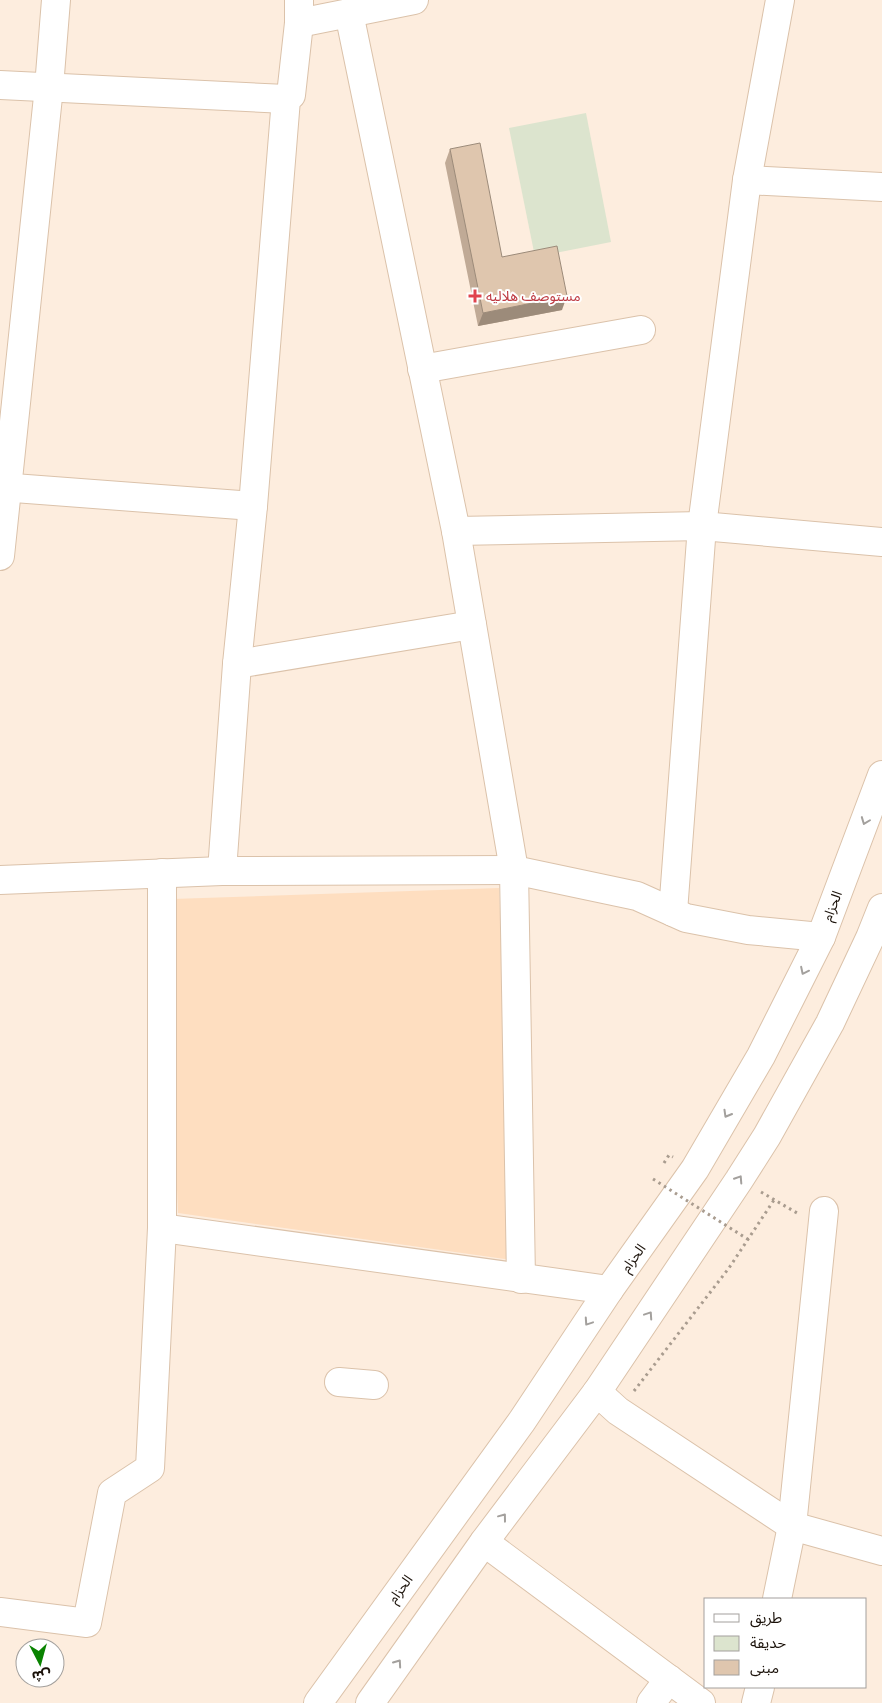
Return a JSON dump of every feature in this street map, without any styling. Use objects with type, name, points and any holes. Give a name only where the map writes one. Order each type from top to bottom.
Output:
[{"type":"street","points":[[0,556],[4,487],[56,0]]},
{"type":"street","points":[[0,85],[286,99],[291,95],[299,12],[348,13],[414,0]]},
{"type":"street","points":[[673,912],[702,526],[747,180],[780,0]]},
{"type":"street","points":[[348,13],[456,531],[514,870],[521,1279]]},
{"type":"street","points":[[222,871],[237,664],[253,506],[286,99]]},
{"type":"street","points":[[747,180],[882,187]]},
{"type":"street","points":[[422,369],[641,330]]},
{"type":"street","points":[[4,487],[253,506]]},
{"type":"street","points":[[456,531],[702,526],[882,542]]},
{"type":"street","points":[[237,664],[472,625]]},
{"type":"street","name":"الحزام","points":[[318,1703],[522,1421],[609,1290],[695,1169],[761,1056],[821,936],[882,775]]},
{"type":"street","points":[[0,880],[222,871],[514,870],[637,896],[686,918],[748,930],[821,936]]},
{"type":"street","points":[[0,1612],[87,1623],[112,1493],[150,1468],[162,1228],[162,873]]},
{"type":"street","points":[[370,1703],[484,1542],[597,1392],[739,1180],[767,1136],[876,939],[882,908]]},
{"type":"street","points":[[777,1598],[792,1526],[823,1219]]},
{"type":"street","points":[[162,1228],[609,1290]]},
{"type":"street","points":[[339,1382],[374,1385]]},
{"type":"street","points":[[597,1392],[618,1411],[792,1526],[882,1551]]},
{"type":"street","points":[[484,1542],[701,1703]]},
{"type":"street","points":[[651,1703],[669,1679]]},
{"type":"street","points":[[756,1703],[760,1688]]},
{"type":"path","points":[[653,1179],[748,1240]]},
{"type":"path","points":[[739,1180],[774,1200],[823,1219]]},
{"type":"path","points":[[618,1411],[748,1240],[774,1200]]},
{"type":"shaded area","points":[[499,888],[512,1260],[178,1213],[174,1119],[172,899]]},
{"type":"green space","points":[[586,113],[611,242],[535,257],[509,128]]},
{"type":"building","points":[[480,143],[502,257],[557,246],[567,296],[483,313],[450,149]]},
{"type":"place","name":"مستوصف هلاليه","points":[[475,296]]}]
